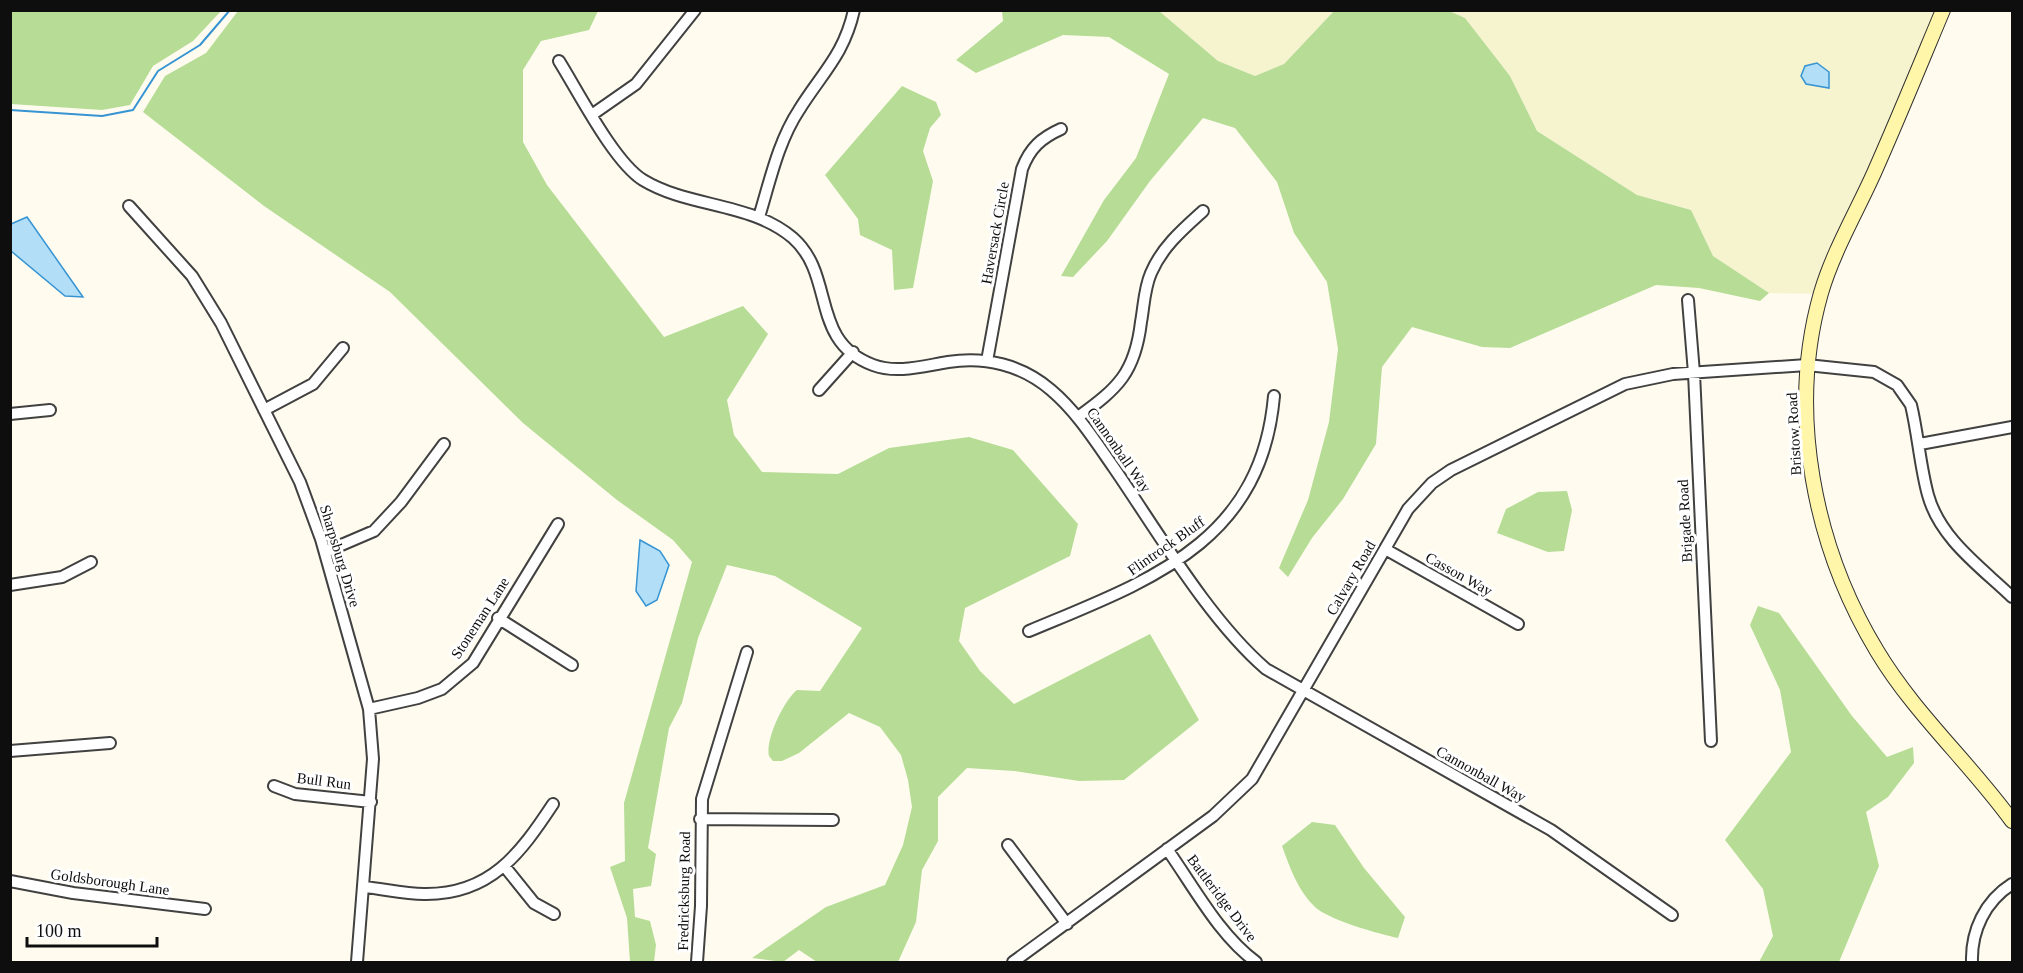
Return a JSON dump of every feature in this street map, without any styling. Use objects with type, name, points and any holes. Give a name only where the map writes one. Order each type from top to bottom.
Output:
[{"type":"main road","name":"Bristow Road","points":[[1943,10],[1828,272],[1821,294],[1808,365],[1813,476],[1832,555],[1847,595],[1878,652],[1907,692],[2013,821]]},
{"type":"street","points":[[593,114],[636,84],[695,10]]},
{"type":"street","points":[[759,217],[784,136],[799,110],[838,57],[849,31],[854,10]]},
{"type":"street","name":"Cannonball Way","points":[[559,61],[614,151],[642,180],[664,190],[759,217],[791,237],[803,248],[818,274],[829,325],[861,359],[888,369],[906,369],[971,360],[987,361],[1011,366],[1041,382],[1078,417],[1244,650],[1266,669],[1551,830],[1672,915]]},
{"type":"street","name":"Haversack Circle","points":[[987,361],[1022,169],[1036,144],[1043,137],[1061,129]]},
{"type":"street","name":"Sharpsburg Drive","points":[[129,206],[192,276],[221,323],[300,482],[325,552],[369,709],[373,759],[365,886],[357,963]]},
{"type":"street","points":[[1078,417],[1110,394],[1130,369],[1139,343],[1146,284],[1151,271],[1168,245],[1203,211]]},
{"type":"street","name":"Brigade Road","points":[[1688,300],[1694,373],[1711,741]]},
{"type":"street","points":[[264,410],[313,384],[343,348]]},
{"type":"street","points":[[819,390],[853,352]]},
{"type":"street","name":"Calvary Road","points":[[1013,963],[1213,816],[1252,779],[1385,549],[1418,497],[1451,470],[1625,384],[1640,379],[1694,373],[1808,365],[1874,372],[1892,381],[1905,393],[1911,405],[1928,495],[1940,522],[1956,543],[2013,597]]},
{"type":"street","name":"Flintrock Bluff","points":[[1029,631],[1138,585],[1208,539],[1236,505],[1264,452],[1274,396]]},
{"type":"street","points":[[10,414],[50,410]]},
{"type":"street","points":[[1920,444],[2013,427]]},
{"type":"street","points":[[325,552],[374,531],[395,510],[444,444]]},
{"type":"street","name":"Stoneman Lane","points":[[369,709],[418,698],[442,689],[473,663],[498,618],[558,524]]},
{"type":"street","name":"Casson Way","points":[[1385,549],[1518,624]]},
{"type":"street","points":[[10,585],[62,577],[91,562]]},
{"type":"street","points":[[498,618],[572,665]]},
{"type":"street","name":"Fredricksburg Road","points":[[697,963],[701,906],[700,819],[708,772],[747,652]]},
{"type":"street","points":[[10,751],[110,743]]},
{"type":"street","name":"Bull Run","points":[[274,786],[295,794],[370,802]]},
{"type":"street","points":[[365,886],[422,894],[444,894],[475,884],[505,867],[527,844],[553,804]]},
{"type":"street","points":[[700,819],[833,820]]},
{"type":"street","points":[[1008,845],[1067,924]]},
{"type":"street","name":"Battleridge Drive","points":[[1167,849],[1215,917],[1245,954],[1256,963]]},
{"type":"street","points":[[505,867],[534,903],[554,914]]},
{"type":"street","name":"Goldsborough Lane","points":[[10,881],[73,893],[205,909]]},
{"type":"street","points":[[1972,963],[1971,950],[1980,919],[1999,894],[2013,884]]},
{"type":"shaded area","points":[[1159,11],[1334,11],[1284,64],[1255,76],[1218,61]]},
{"type":"shaded area","points":[[1449,11],[1943,11],[1821,294],[1769,293],[1713,256],[1691,210],[1637,195],[1537,131],[1510,76],[1465,18]]},
{"type":"green space","points":[[10,11],[221,11],[193,41],[153,66],[130,105],[102,110],[11,104]]},
{"type":"green space","points":[[238,11],[598,11],[589,30],[541,41],[523,70],[523,142],[547,185],[664,337],[743,306],[768,334],[727,400],[734,435],[762,472],[838,474],[889,448],[969,437],[1013,450],[1078,524],[1070,556],[965,608],[959,641],[980,671],[1014,704],[1150,634],[1199,720],[1124,780],[1079,781],[1014,771],[967,768],[938,797],[938,841],[922,870],[916,922],[898,962],[817,962],[799,950],[783,962],[752,958],[826,907],[885,885],[903,845],[912,807],[901,755],[880,727],[849,713],[799,753],[782,761],[773,761],[769,756],[773,731],[792,695],[797,690],[820,691],[862,628],[775,576],[727,565],[698,638],[682,703],[669,728],[648,848],[656,854],[651,886],[633,889],[635,917],[650,921],[656,945],[654,962],[630,962],[627,918],[610,867],[625,861],[624,803],[692,562],[673,540],[617,500],[523,423],[390,292],[264,206],[143,112],[165,76],[206,53]]},
{"type":"green space","points":[[1002,11],[1159,11],[1218,61],[1255,76],[1284,64],[1334,11],[1449,11],[1465,18],[1510,76],[1537,131],[1637,195],[1691,210],[1713,256],[1769,293],[1760,301],[1699,288],[1656,285],[1510,348],[1482,347],[1412,327],[1382,367],[1376,444],[1343,499],[1312,538],[1288,577],[1279,568],[1308,500],[1329,422],[1338,349],[1327,282],[1294,233],[1277,182],[1235,128],[1203,118],[1150,181],[1107,241],[1073,277],[1061,276],[1104,200],[1136,158],[1169,74],[1109,37],[1063,35],[976,73],[956,60],[1003,21]]},
{"type":"green space","points":[[902,86],[936,102],[941,115],[930,128],[923,151],[933,181],[913,288],[894,290],[892,250],[860,235],[858,219],[825,175]]},
{"type":"green space","points":[[1567,491],[1572,510],[1564,551],[1548,552],[1497,533],[1506,509],[1538,492]]},
{"type":"green space","points":[[1758,606],[1779,613],[1852,716],[1887,757],[1913,747],[1914,763],[1888,797],[1866,812],[1879,866],[1839,962],[1759,962],[1773,936],[1763,889],[1725,840],[1791,752],[1780,690],[1750,625]]},
{"type":"green space","points":[[1312,822],[1335,825],[1364,868],[1405,917],[1398,938],[1331,917],[1309,901],[1291,871],[1282,846]]},
{"type":"water","points":[[1817,63],[1829,72],[1829,88],[1806,84],[1801,76],[1805,66]]},
{"type":"water","points":[[27,217],[83,297],[65,296],[11,251],[11,224]]},
{"type":"water","points":[[640,540],[660,551],[669,565],[657,600],[646,606],[636,591]]},
{"type":"waterway","points":[[10,110],[102,116],[133,110],[158,71],[200,45],[230,10]]}]
